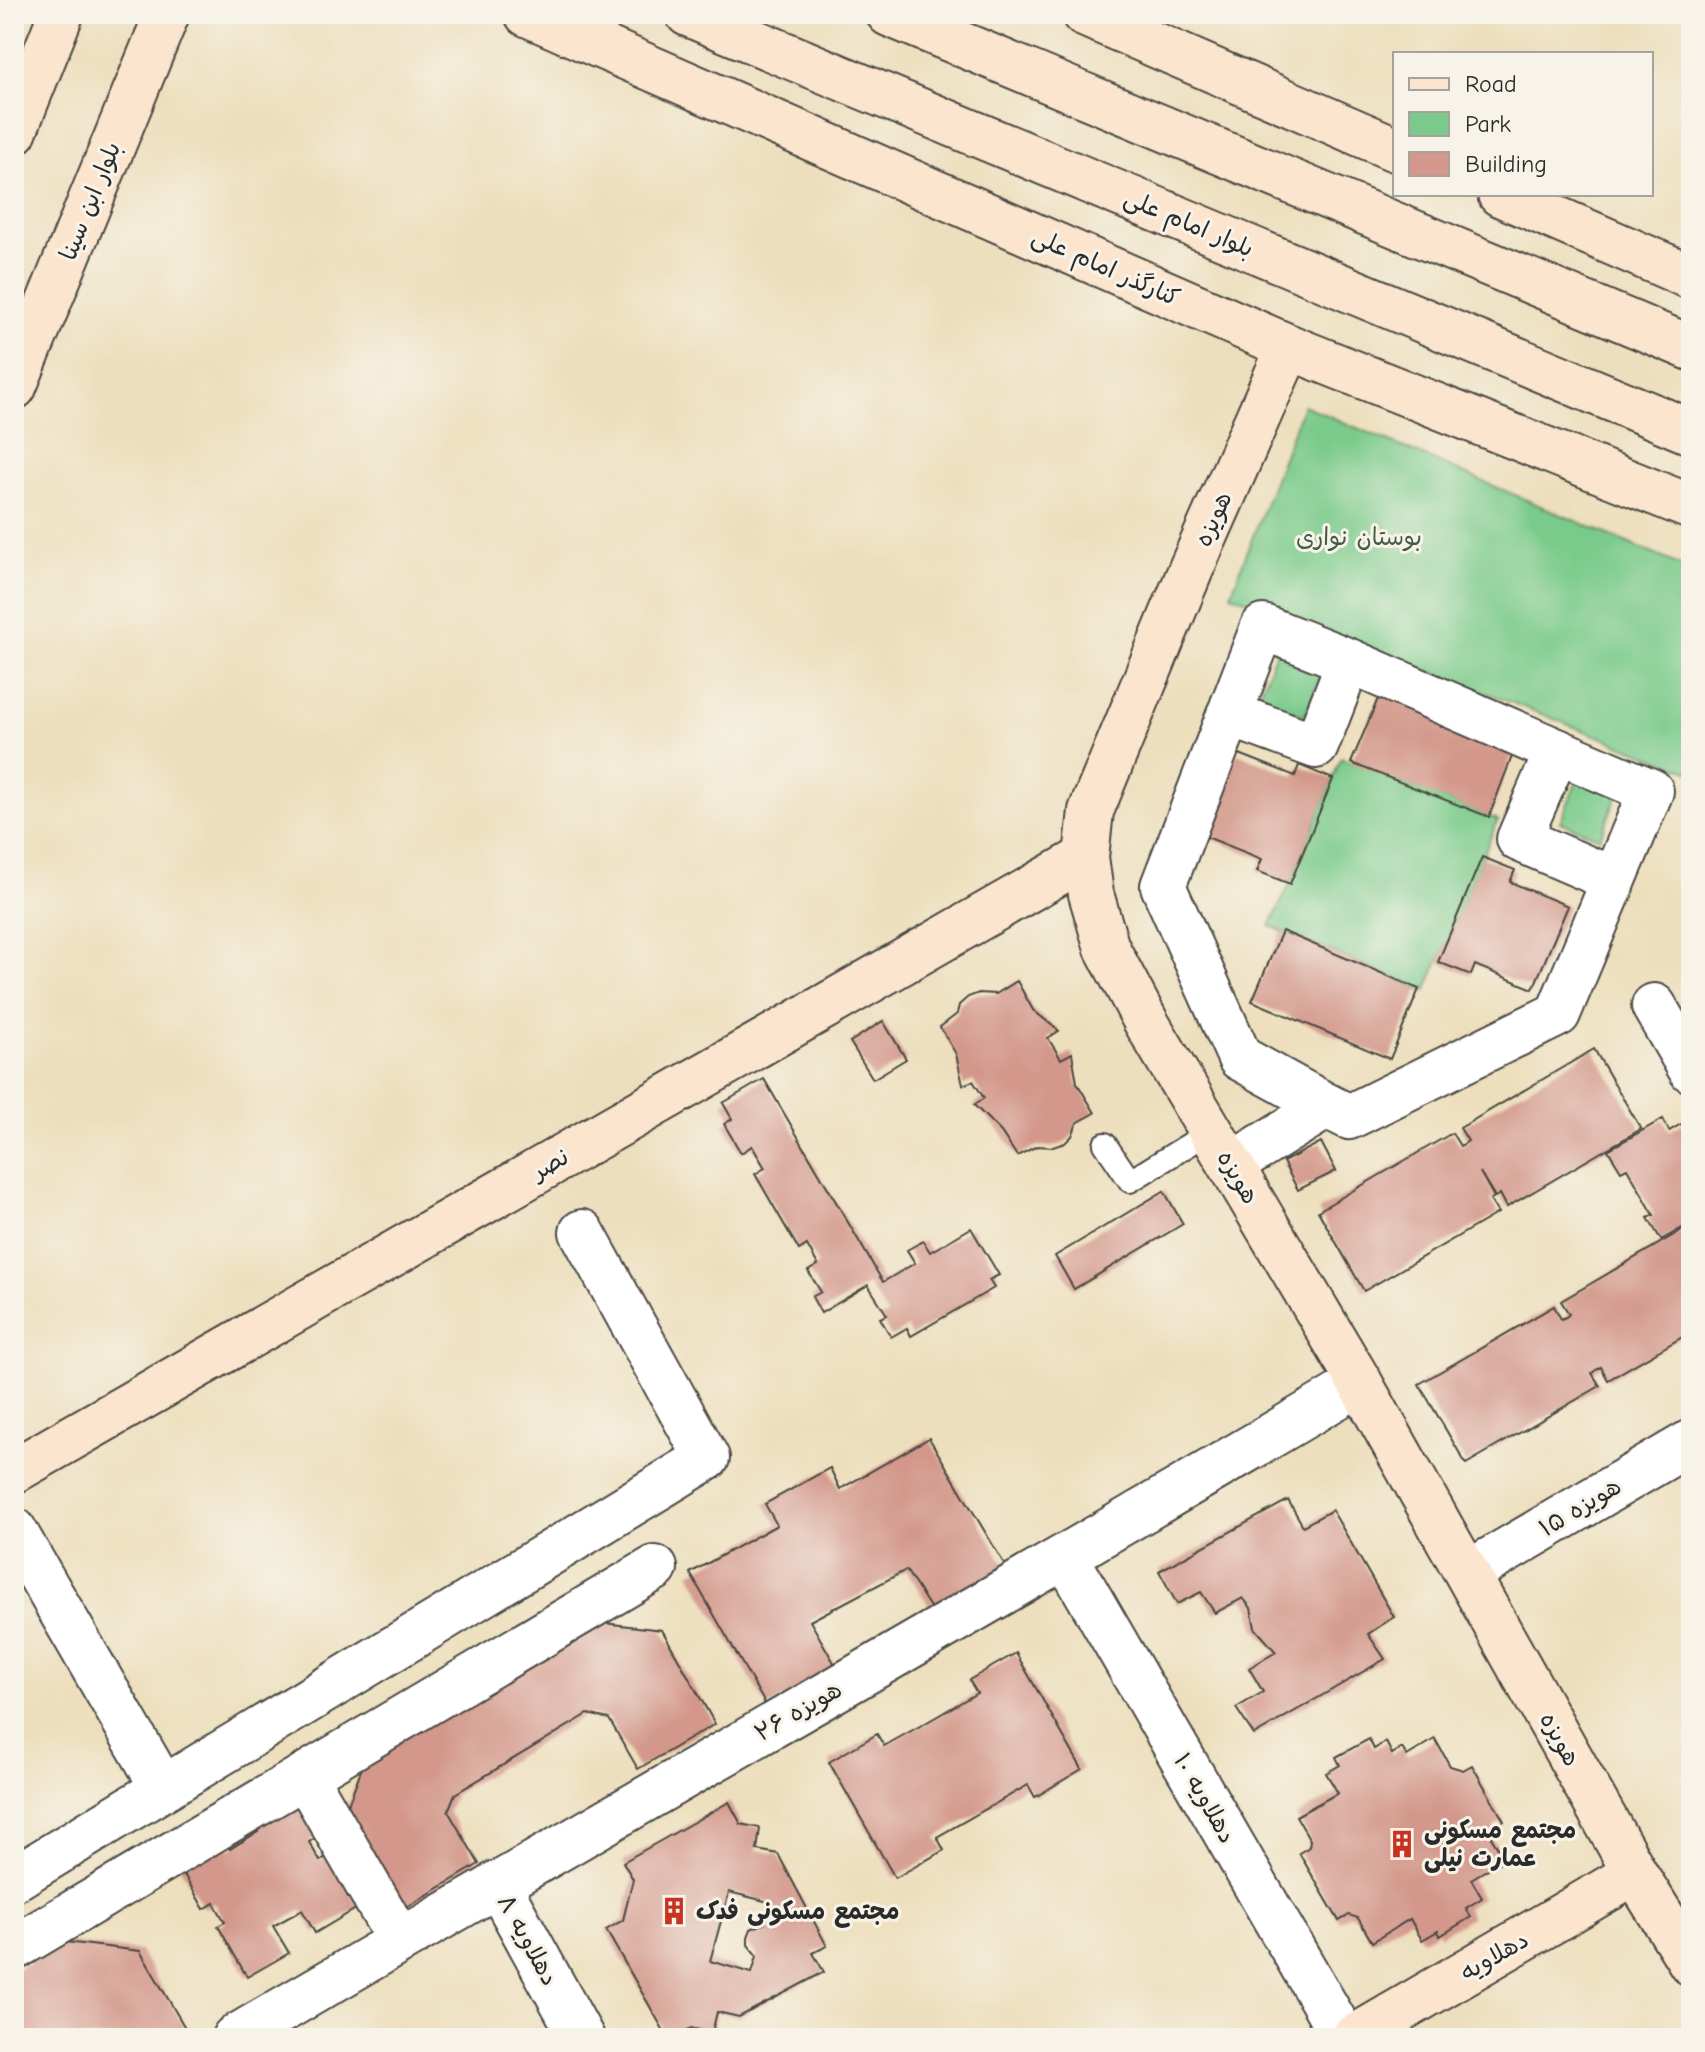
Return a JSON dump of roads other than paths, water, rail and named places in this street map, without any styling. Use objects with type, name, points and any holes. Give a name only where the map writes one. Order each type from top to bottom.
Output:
[{"type":"main road","points":[[14,132],[61,14]]},
{"type":"main road","name":"بلوار ابن سینا","points":[[14,387],[167,14]]},
{"type":"main road","name":"کنارگذر امام علی","points":[[527,14],[1289,347],[1691,507]]},
{"type":"main road","name":"بلوار امام علی","points":[[688,14],[1691,432]]},
{"type":"main road","points":[[889,14],[1691,348]]},
{"type":"main road","points":[[1084,14],[1393,148]]},
{"type":"main road","points":[[1505,196],[1691,277]]},
{"type":"main road","name":"هویزه","points":[[1289,347],[1191,569],[1091,811],[1086,857],[1091,894],[1107,948],[1146,1022],[1360,1383],[1635,1873],[1688,1954]]},
{"type":"main road","name":"نصر","points":[[14,1471],[1086,857]]},
{"type":"main road","name":"دهلاویه","points":[[1353,2038],[1635,1873]]},
{"type":"street","points":[[1263,627],[1651,791],[1558,1014],[1349,1117],[1240,1058],[1163,886],[1229,714],[1263,627]]},
{"type":"street","points":[[1229,714],[1316,746],[1349,661]]},
{"type":"street","points":[[1557,751],[1519,839],[1614,880]]},
{"type":"street","points":[[1654,1006],[1691,1070]]},
{"type":"street","points":[[1221,1148],[1327,1106]]},
{"type":"street","points":[[14,1879],[707,1458],[582,1232]]},
{"type":"street","name":"هویزه ۲۶","points":[[234,2038],[497,1883],[1066,1557],[1360,1383]]},
{"type":"street","name":"هویزه ۱۵","points":[[1468,1573],[1691,1442]]},
{"type":"street","points":[[14,1530],[163,1788]]},
{"type":"street","name":"دهلاویه ۱۰","points":[[1066,1557],[1344,2038]]},
{"type":"street","points":[[14,1948],[655,1568]]},
{"type":"street","points":[[305,1776],[400,1941]]},
{"type":"street","name":"دهلاویه ۸","points":[[497,1883],[582,2038]]},
{"type":"lane","points":[[1105,1144],[1130,1181],[1221,1148]]},
{"type":"place","name":"مجتمع مسکونی عمارت نیلی","points":[[1402,1844]]},
{"type":"place","name":"مجتمع مسکونی فدک","points":[[674,1911]]},
{"type":"park label","name":"بوستان نواری","points":[[1359,537]]}]
